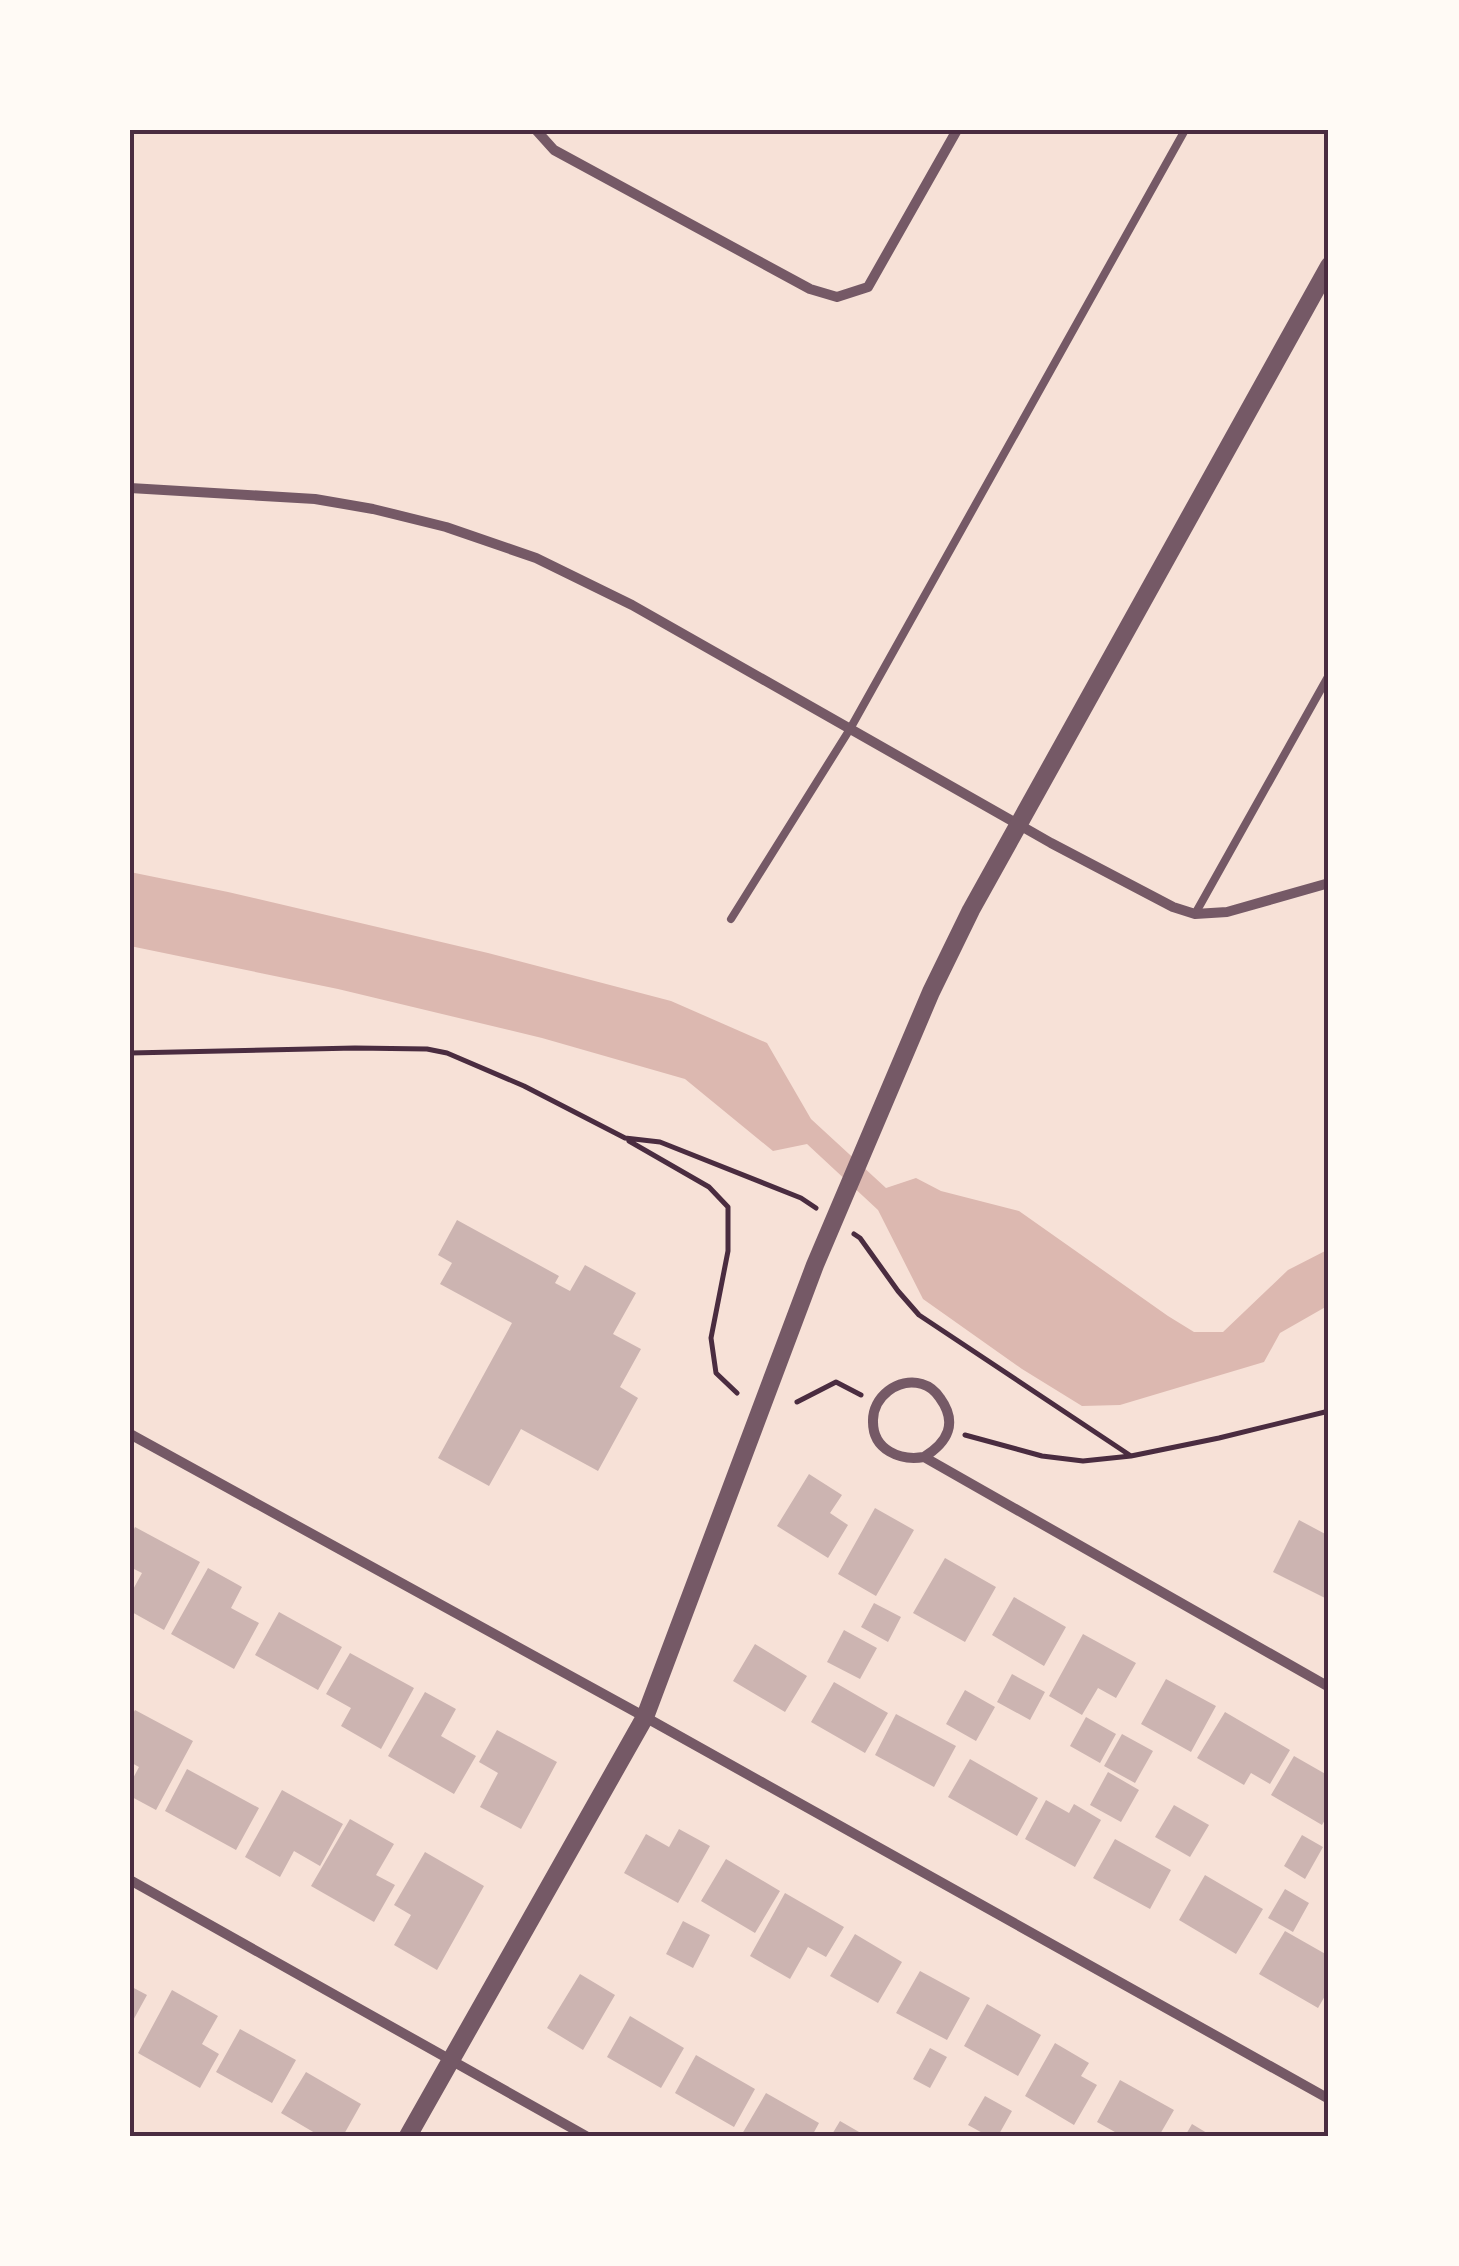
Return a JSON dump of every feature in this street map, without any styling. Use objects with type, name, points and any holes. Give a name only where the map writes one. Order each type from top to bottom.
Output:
[{"type":"street","points":[[536,130],[554,150],[810,288],[837,297],[868,286],[957,130]]},
{"type":"street","points":[[408,2136],[645,1718],[816,1265],[931,992],[972,910],[1329,266]]},
{"type":"street","points":[[130,488],[314,499],[373,509],[446,527],[536,558],[632,605],[1020,826],[1173,907],[1195,914],[1227,912],[1329,883]]},
{"type":"street","points":[[903,1383],[921,1384],[937,1392],[947,1408],[948,1430],[937,1448],[924,1457],[896,1456],[878,1441],[872,1423],[876,1404],[888,1390],[903,1383]]},
{"type":"street","points":[[130,1434],[1329,2099]]},
{"type":"street","points":[[924,1457],[1329,1687]]},
{"type":"street","points":[[130,1880],[586,2136]]},
{"type":"lane","points":[[731,919],[850,730],[1185,130]]},
{"type":"lane","points":[[1195,914],[1329,675]]},
{"type":"path","points":[[130,1053],[427,1049],[478,1065],[625,1138],[709,1187],[728,1207],[728,1251],[711,1338],[716,1373],[737,1393]]},
{"type":"path","points":[[625,1138],[660,1142],[802,1198],[816,1208]]},
{"type":"path","points":[[845,1228],[860,1238],[919,1315],[1131,1456]]},
{"type":"path","points":[[797,1402],[836,1382],[876,1404]]},
{"type":"path","points":[[948,1430],[1042,1456],[1084,1461],[1131,1456],[1329,1411]]},
{"type":"shaded area","points":[[130,872],[488,953],[671,1001],[767,1043],[811,1119],[886,1188],[916,1178],[941,1191],[1019,1211],[1194,1332],[1223,1332],[1288,1270],[1329,1249],[1329,1305],[1280,1333],[1264,1362],[1120,1405],[1082,1406],[923,1299],[878,1210],[807,1144],[773,1151],[685,1079],[542,1038],[338,989],[130,946]]},
{"type":"building","points":[[457,1220],[559,1276],[555,1283],[570,1291],[585,1265],[636,1293],[613,1334],[641,1349],[620,1387],[638,1398],[598,1471],[521,1429],[489,1486],[438,1458],[512,1323],[440,1284],[452,1263],[438,1255]]},
{"type":"building","points":[[809,1474],[842,1495],[830,1513],[848,1525],[828,1558],[777,1526]]},
{"type":"building","points":[[875,1508],[914,1530],[876,1596],[838,1574]]},
{"type":"building","points":[[1299,1520],[1329,1536],[1329,1600],[1273,1572]]},
{"type":"building","points":[[135,1527],[200,1562],[164,1630],[130,1611],[130,1595],[142,1573],[130,1567],[130,1537]]},
{"type":"building","points":[[945,1558],[996,1587],[965,1642],[913,1613]]},
{"type":"building","points":[[208,1568],[242,1587],[231,1608],[259,1623],[234,1669],[171,1634]]},
{"type":"building","points":[[1014,1597],[1066,1627],[1044,1666],[992,1635]]},
{"type":"building","points":[[874,1603],[901,1617],[888,1642],[861,1627]]},
{"type":"building","points":[[279,1612],[342,1647],[318,1690],[255,1655]]},
{"type":"building","points":[[844,1630],[877,1648],[860,1679],[827,1662]]},
{"type":"building","points":[[1083,1634],[1136,1663],[1116,1698],[1098,1688],[1082,1715],[1049,1696]]},
{"type":"building","points":[[755,1644],[807,1676],[785,1712],[733,1681]]},
{"type":"building","points":[[350,1653],[414,1688],[381,1749],[341,1726],[351,1708],[326,1694]]},
{"type":"building","points":[[1012,1674],[1045,1692],[1030,1720],[997,1702]]},
{"type":"building","points":[[1166,1679],[1216,1706],[1191,1752],[1141,1724]]},
{"type":"building","points":[[834,1682],[888,1713],[865,1753],[811,1722]]},
{"type":"building","points":[[965,1690],[995,1707],[976,1741],[946,1724]]},
{"type":"building","points":[[425,1692],[456,1709],[441,1736],[476,1756],[454,1794],[388,1756]]},
{"type":"building","points":[[135,1710],[193,1741],[156,1810],[130,1796],[130,1784],[139,1767],[130,1762],[130,1719]]},
{"type":"building","points":[[1225,1712],[1290,1750],[1270,1784],[1251,1773],[1244,1785],[1197,1758]]},
{"type":"building","points":[[896,1714],[956,1746],[934,1787],[875,1755]]},
{"type":"building","points":[[1086,1717],[1116,1734],[1100,1763],[1070,1746]]},
{"type":"building","points":[[497,1730],[557,1762],[521,1829],[480,1807],[498,1773],[479,1762]]},
{"type":"building","points":[[1122,1734],[1153,1751],[1135,1783],[1104,1766]]},
{"type":"building","points":[[1294,1756],[1329,1776],[1329,1813],[1322,1825],[1271,1795]]},
{"type":"building","points":[[970,1759],[1038,1798],[1017,1836],[948,1797]]},
{"type":"building","points":[[187,1769],[259,1808],[236,1850],[165,1811]]},
{"type":"building","points":[[1108,1772],[1139,1790],[1121,1822],[1090,1805]]},
{"type":"building","points":[[282,1790],[343,1824],[320,1866],[294,1851],[280,1877],[245,1857]]},
{"type":"building","points":[[1046,1800],[1069,1813],[1074,1804],[1101,1820],[1075,1867],[1025,1839]]},
{"type":"building","points":[[1174,1805],[1209,1825],[1190,1857],[1155,1837]]},
{"type":"building","points":[[350,1819],[394,1844],[376,1875],[395,1885],[374,1922],[311,1886]]},
{"type":"building","points":[[679,1829],[710,1846],[678,1903],[624,1873],[646,1834],[669,1847]]},
{"type":"building","points":[[1302,1835],[1323,1847],[1305,1879],[1284,1866]]},
{"type":"building","points":[[1115,1839],[1171,1870],[1150,1909],[1093,1878]]},
{"type":"building","points":[[425,1852],[484,1886],[437,1970],[394,1945],[411,1915],[394,1905]]},
{"type":"building","points":[[726,1859],[780,1891],[755,1933],[701,1901]]},
{"type":"building","points":[[1205,1875],[1263,1909],[1236,1954],[1179,1920]]},
{"type":"building","points":[[1285,1889],[1309,1903],[1293,1932],[1268,1918]]},
{"type":"building","points":[[785,1893],[844,1927],[826,1957],[808,1947],[790,1979],[750,1956]]},
{"type":"building","points":[[683,1921],[710,1935],[693,1968],[666,1954]]},
{"type":"building","points":[[1285,1931],[1329,1956],[1329,1989],[1318,2008],[1259,1974]]},
{"type":"building","points":[[855,1934],[902,1962],[878,2003],[830,1976]]},
{"type":"building","points":[[920,1971],[970,1998],[947,2040],[896,2013]]},
{"type":"building","points":[[580,1974],[615,1995],[583,2050],[547,2028]]},
{"type":"building","points":[[130,1986],[147,1995],[130,2026]]},
{"type":"building","points":[[172,1990],[218,2016],[202,2044],[219,2054],[200,2088],[138,2053]]},
{"type":"building","points":[[987,2004],[1041,2035],[1018,2076],[964,2046]]},
{"type":"building","points":[[630,2016],[684,2048],[661,2088],[607,2057]]},
{"type":"building","points":[[240,2029],[296,2060],[272,2103],[216,2072]]},
{"type":"building","points":[[1055,2043],[1089,2063],[1081,2076],[1097,2085],[1074,2125],[1025,2096]]},
{"type":"building","points":[[930,2048],[947,2057],[930,2088],[913,2079]]},
{"type":"building","points":[[696,2055],[755,2089],[734,2127],[675,2093]]},
{"type":"building","points":[[306,2072],[361,2104],[343,2136],[320,2136],[281,2113]]},
{"type":"building","points":[[1120,2080],[1174,2110],[1159,2136],[1122,2136],[1097,2122]]},
{"type":"building","points":[[766,2093],[819,2123],[812,2136],[742,2134]]},
{"type":"building","points":[[985,2096],[1012,2111],[998,2136],[988,2136],[968,2125]]},
{"type":"building","points":[[840,2121],[866,2136],[831,2136]]},
{"type":"building","points":[[1192,2124],[1212,2136],[1185,2136]]}]
